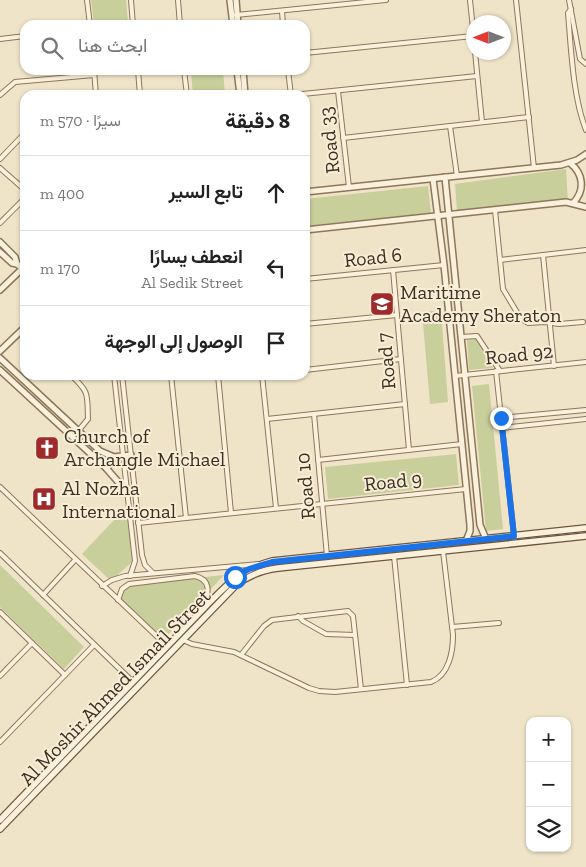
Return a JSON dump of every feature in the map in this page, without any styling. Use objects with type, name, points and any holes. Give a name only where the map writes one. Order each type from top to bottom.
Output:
[{"type":"main road","name":"Al Moshir Ahmed Ismail Street","points":[[0,820],[235,577],[262,564],[272,562],[586,528]]},
{"type":"main road","points":[[560,531],[561,539]]},
{"type":"main road","name":"Al Moshir Ahmed Ismail Street","points":[[0,829],[236,585],[247,577],[278,568],[586,536]]},
{"type":"main road","points":[[77,739],[82,744]]},
{"type":"street","points":[[87,0],[89,20]]},
{"type":"street","points":[[131,0],[133,20]]},
{"type":"street","points":[[178,0],[180,20]]},
{"type":"street","points":[[230,0],[236,20]]},
{"type":"street","points":[[234,20],[236,0]]},
{"type":"street","points":[[234,15],[386,0]]},
{"type":"street","points":[[470,0],[471,15]]},
{"type":"street","points":[[516,0],[534,168]]},
{"type":"street","points":[[568,0],[580,60],[586,64]]},
{"type":"street","points":[[571,9],[568,13],[572,58],[580,110],[586,130]]},
{"type":"street","points":[[282,11],[283,20]]},
{"type":"street","points":[[0,39],[20,37]]},
{"type":"street","points":[[310,53],[466,38]]},
{"type":"street","points":[[476,60],[482,122]]},
{"type":"street","points":[[0,95],[15,82],[70,75]]},
{"type":"street","points":[[94,75],[96,90]]},
{"type":"street","points":[[138,75],[140,90]]},
{"type":"street","points":[[185,75],[186,90]]},
{"type":"street","points":[[238,75],[239,90]]},
{"type":"street","points":[[243,75],[245,90]]},
{"type":"street","points":[[289,75],[291,90]]},
{"type":"street","points":[[310,93],[477,76]]},
{"type":"street","name":"Road 33","points":[[338,91],[349,187]]},
{"type":"street","points":[[343,138],[529,117]]},
{"type":"street","points":[[450,126],[456,176]]},
{"type":"street","points":[[0,159],[20,138]]},
{"type":"street","points":[[310,191],[534,168],[570,163],[586,154]]},
{"type":"street","points":[[570,163],[579,172],[582,180],[580,193],[573,203]]},
{"type":"street","points":[[0,168],[20,186]]},
{"type":"street","points":[[445,177],[480,525],[486,539]]},
{"type":"street","points":[[432,179],[444,265],[470,525],[470,532],[466,541]]},
{"type":"street","points":[[310,229],[566,202],[586,207]]},
{"type":"street","points":[[0,223],[20,203]]},
{"type":"street","points":[[495,210],[503,289],[521,319],[528,323],[583,322]]},
{"type":"street","points":[[0,242],[15,257],[17,264]]},
{"type":"street","points":[[500,260],[586,250]]},
{"type":"street","points":[[0,252],[12,263],[20,266]]},
{"type":"street","points":[[543,255],[554,366]]},
{"type":"street","name":"Road 6","points":[[310,278],[444,265]]},
{"type":"street","name":"Road 7","points":[[393,270],[409,450]]},
{"type":"street","points":[[0,290],[20,272]]},
{"type":"street","points":[[310,324],[397,315]]},
{"type":"street","points":[[0,351],[20,333]]},
{"type":"street","points":[[461,337],[477,336],[498,371],[501,418],[514,536]]},
{"type":"street","points":[[0,358],[20,376]]},
{"type":"street","points":[[310,369],[401,359]]},
{"type":"street","name":"Road 92","points":[[455,376],[586,362]]},
{"type":"street","points":[[0,370],[106,468],[127,492]]},
{"type":"street","points":[[24,380],[100,451],[114,457],[131,455]]},
{"type":"street","points":[[76,380],[87,393],[88,419],[79,430]]},
{"type":"street","points":[[115,380],[135,561],[130,576]]},
{"type":"street","points":[[123,380],[143,560],[153,573]]},
{"type":"street","points":[[172,380],[186,518]]},
{"type":"street","points":[[219,380],[232,513]]},
{"type":"street","points":[[263,380],[276,508]]},
{"type":"street","points":[[267,419],[405,404]]},
{"type":"street","points":[[501,418],[586,410]]},
{"type":"street","name":"Road 10","points":[[314,414],[327,556]]},
{"type":"street","points":[[502,428],[586,419]]},
{"type":"street","points":[[461,437],[471,436]]},
{"type":"street","points":[[318,460],[409,450],[462,447],[472,449]]},
{"type":"street","points":[[106,468],[111,464],[114,457]]},
{"type":"street","points":[[0,488],[167,646]]},
{"type":"street","name":"Road 9","points":[[138,523],[466,489]]},
{"type":"street","points":[[183,640],[192,644],[222,648],[241,655],[314,690],[329,692],[431,682],[444,673],[452,649],[452,627],[443,551]]},
{"type":"street","points":[[0,553],[133,682]]},
{"type":"street","points":[[394,556],[407,685]]},
{"type":"street","points":[[43,595],[75,560]]},
{"type":"street","points":[[135,561],[143,560]]},
{"type":"street","name":"Al Moshir Ahmed Ismail Street","points":[[102,586],[121,577],[262,564]]},
{"type":"street","name":"Al Moshir Ahmed Ismail Street","points":[[126,585],[190,576],[199,577],[208,585],[205,607]]},
{"type":"street","points":[[118,600],[119,593],[126,585],[121,584],[121,577]]},
{"type":"street","points":[[241,655],[269,621],[278,618],[349,612],[353,616],[361,689]]},
{"type":"street","points":[[0,613],[65,675]]},
{"type":"street","points":[[298,616],[302,621],[326,634],[355,635]]},
{"type":"street","points":[[452,627],[499,623]]},
{"type":"street","points":[[0,676],[32,643]]},
{"type":"street","points":[[0,742],[94,645]]},
{"type":"green space","points":[[91,0],[126,0],[128,20],[93,20]]},
{"type":"green space","points":[[191,75],[223,75],[225,90],[193,90]]},
{"type":"green space","points":[[566,169],[568,202],[457,211],[455,184]]},
{"type":"green space","points":[[428,186],[431,213],[310,225],[310,198]]},
{"type":"green space","points":[[441,310],[448,402],[430,404],[422,312]]},
{"type":"green space","points":[[476,339],[493,368],[469,370],[467,340]]},
{"type":"green space","points":[[489,384],[503,529],[486,531],[472,386]]},
{"type":"green space","points":[[456,454],[459,485],[328,499],[325,467]]},
{"type":"green space","points":[[128,505],[133,561],[111,581],[82,554]]},
{"type":"green space","points":[[0,565],[84,647],[64,669],[0,607]]},
{"type":"green space","points":[[224,575],[163,640],[119,597],[130,585]]},
{"type":"place","name":"Maritime Academy Sheraton","points":[[382,304]]},
{"type":"place","name":"Church of Archangle Michael","points":[[47,448]]},
{"type":"place","name":"Al Nozha International","points":[[44,499]]},
{"type":"route","points":[[235,577],[256,566],[272,562],[514,536],[501,418]]}]
